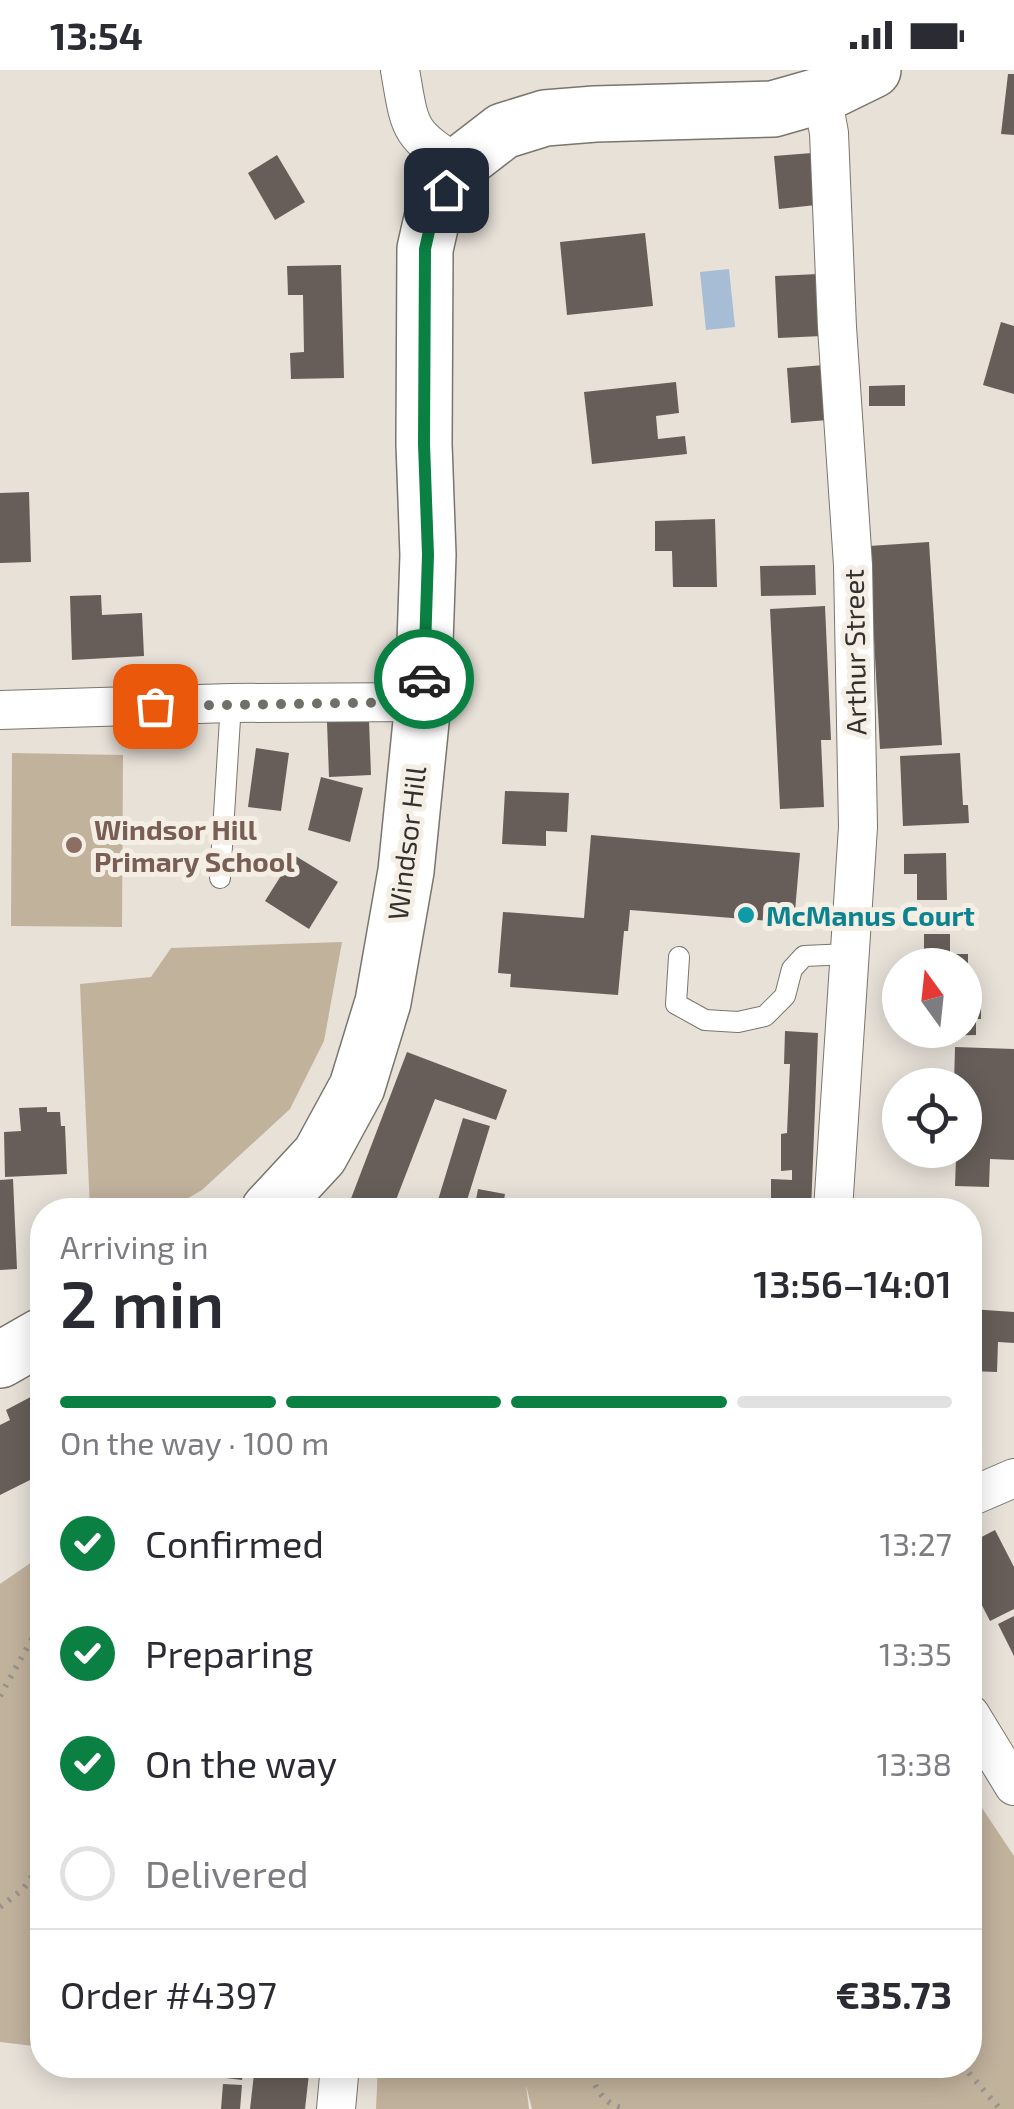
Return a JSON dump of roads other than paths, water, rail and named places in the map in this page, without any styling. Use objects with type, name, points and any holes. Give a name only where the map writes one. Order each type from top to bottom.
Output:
[{"type":"main road","name":"Windsor Hill","points":[[280,1198],[320,1155],[356,1087],[383,1002],[406,871],[423,702],[428,555],[425,249],[433,214],[458,166],[503,131],[545,118],[772,109],[822,94],[873,70]]},
{"type":"main road","points":[[0,1360],[30,1343]]},
{"type":"street","points":[[400,70],[408,116],[420,139],[458,166]]},
{"type":"street","name":"Arthur Street","points":[[822,94],[828,133],[853,566],[858,827],[834,1198]]},
{"type":"street","points":[[0,710],[423,702]]},
{"type":"street","points":[[982,1491],[1014,1478]]},
{"type":"street","points":[[982,1734],[1014,1786]]},
{"type":"street","points":[[336,2109],[339,2078]]},
{"type":"lane","points":[[220,878],[231,703]]},
{"type":"lane","points":[[680,957],[676,1004],[705,1020],[738,1022],[765,1016],[785,996],[792,970],[804,956],[849,954]]},
{"type":"water","points":[[729,269],[735,327],[706,330],[700,272]]},
{"type":"place","name":"Windsor Hill Primary School","points":[[74,845]]},
{"type":"place","name":"McManus Court","points":[[746,915]]}]
